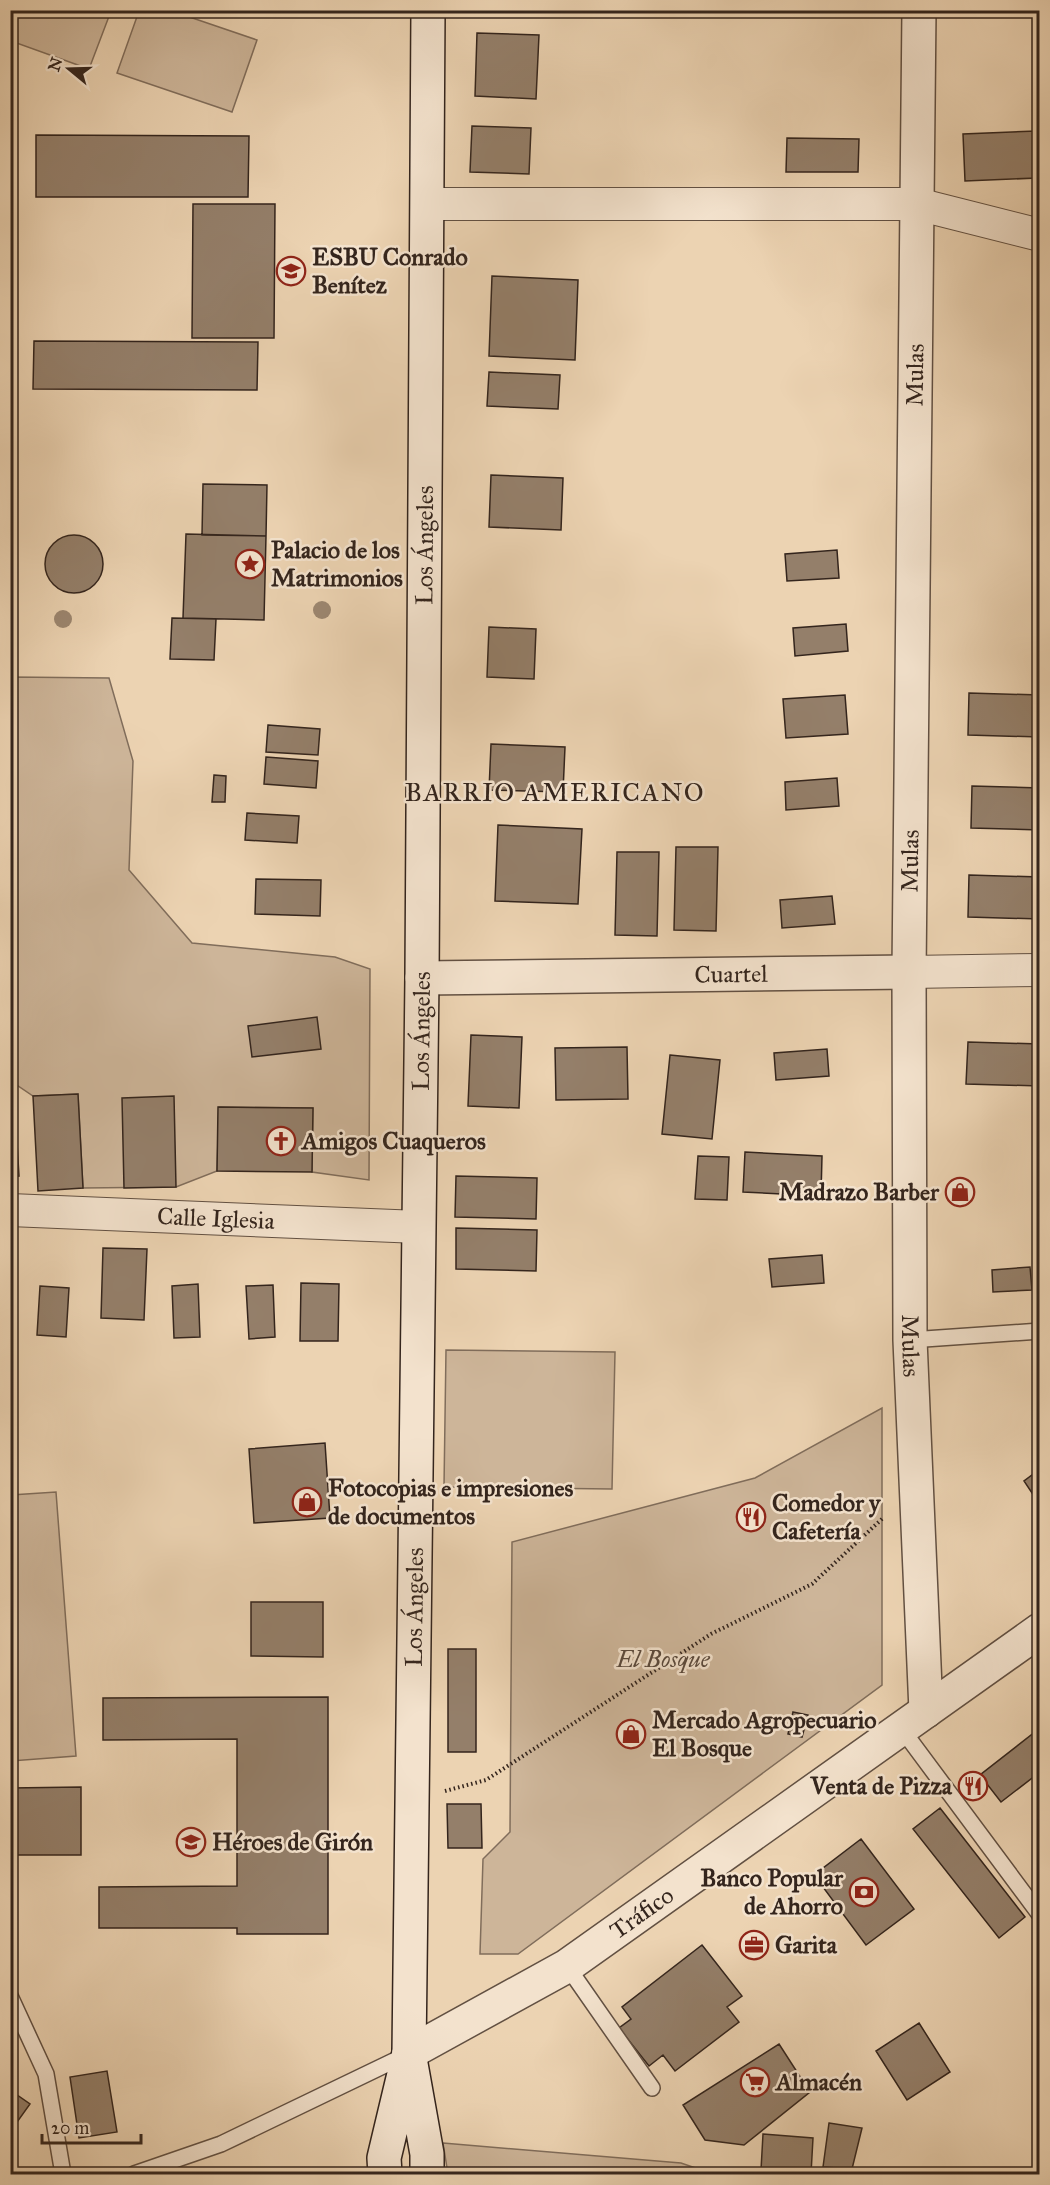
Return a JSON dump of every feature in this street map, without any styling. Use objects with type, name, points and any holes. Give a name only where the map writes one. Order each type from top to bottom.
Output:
[{"type":"street","name":"Los Ángeles","points":[[409,2053],[422,978],[428,10]]},
{"type":"street","name":"Mulas","points":[[913,1720],[916,1488],[910,1340],[909,972],[919,10]]},
{"type":"street","points":[[428,204],[917,204],[1040,235]]},
{"type":"street","name":"Cuartel","points":[[422,978],[1040,970]]},
{"type":"street","name":"Calle Iglesia","points":[[10,1209],[419,1227]]},
{"type":"street","name":"Tráfico","points":[[409,2053],[567,1966],[1040,1630]]},
{"type":"street","points":[[409,2053],[427,2164]]},
{"type":"street","points":[[384,2167],[409,2053]]},
{"type":"lane","points":[[910,1340],[1040,1332]]},
{"type":"lane","points":[[913,1720],[1040,1915]]},
{"type":"lane","points":[[567,1966],[652,2088]]},
{"type":"lane","points":[[10,1996],[46,2074],[63,2175]]},
{"type":"lane","points":[[134,2175],[221,2144],[409,2053]]},
{"type":"path","points":[[412,1799],[486,1780],[711,1634],[812,1584],[916,1488]]},
{"type":"green space","points":[[10,11],[111,11],[89,69],[11,41]]},
{"type":"green space","points":[[139,11],[172,11],[257,40],[232,112],[117,73]]},
{"type":"green space","points":[[11,677],[109,678],[133,761],[129,870],[192,943],[335,957],[370,969],[369,1180],[312,1172],[313,1108],[219,1107],[217,1171],[176,1187],[83,1188],[78,1094],[33,1096],[11,1081]]},
{"type":"green space","points":[[446,1350],[615,1352],[612,1489],[444,1487]]},
{"type":"green space","name":"El Bosque","points":[[882,1408],[882,1685],[518,1954],[480,1954],[483,1859],[510,1832],[512,1542],[755,1478]]},
{"type":"green space","points":[[56,1492],[76,1756],[11,1761],[11,1495]]},
{"type":"green space","points":[[443,2143],[681,2163],[713,2174],[448,2174]]},
{"type":"building","points":[[477,33],[539,35],[536,99],[475,96]]},
{"type":"building","points":[[472,126],[531,128],[529,174],[470,172]]},
{"type":"building","points":[[1036,131],[1037,178],[965,181],[963,134]]},
{"type":"building","points":[[36,135],[249,136],[248,197],[36,197]]},
{"type":"building","points":[[787,138],[859,139],[858,172],[786,172]]},
{"type":"building","points":[[193,204],[275,204],[274,338],[192,338]]},
{"type":"building","points":[[492,276],[578,280],[575,360],[489,356]]},
{"type":"building","points":[[34,341],[258,342],[257,390],[33,389]]},
{"type":"building","points":[[489,372],[560,375],[558,409],[487,406]]},
{"type":"building","points":[[491,475],[563,478],[561,530],[489,527]]},
{"type":"building","points":[[203,484],[267,485],[266,536],[202,535]]},
{"type":"building","points":[[186,534],[266,536],[264,620],[183,618]]},
{"type":"building","points":[[74,535],[85,537],[95,543],[101,553],[103,564],[101,575],[95,585],[85,591],[74,593],[63,591],[53,585],[47,575],[45,564],[47,553],[53,543],[63,537]]},
{"type":"building","points":[[837,550],[839,578],[787,581],[785,554]]},
{"type":"building","points":[[172,618],[216,619],[214,660],[170,659]]},
{"type":"building","points":[[846,624],[848,651],[795,656],[793,628]]},
{"type":"building","points":[[489,627],[536,629],[534,679],[487,677]]},
{"type":"building","points":[[969,693],[1040,695],[1040,737],[968,735]]},
{"type":"building","points":[[845,695],[848,734],[786,738],[783,699]]},
{"type":"building","points":[[268,725],[320,729],[318,755],[266,752]]},
{"type":"building","points":[[491,744],[565,747],[563,792],[489,790]]},
{"type":"building","points":[[266,757],[318,761],[316,788],[264,784]]},
{"type":"building","points":[[214,775],[226,776],[225,802],[212,802]]},
{"type":"building","points":[[837,778],[839,806],[786,810],[785,782]]},
{"type":"building","points":[[972,786],[1040,788],[1040,830],[971,828]]},
{"type":"building","points":[[247,813],[299,816],[297,843],[245,840]]},
{"type":"building","points":[[498,825],[582,829],[578,904],[495,901]]},
{"type":"building","points":[[676,847],[718,847],[716,931],[674,930]]},
{"type":"building","points":[[617,852],[659,852],[657,936],[615,935]]},
{"type":"building","points":[[969,875],[1040,877],[1040,919],[968,917]]},
{"type":"building","points":[[256,879],[321,880],[320,916],[255,914]]},
{"type":"building","points":[[832,896],[835,924],[782,928],[780,900]]},
{"type":"building","points":[[317,1017],[321,1049],[252,1057],[248,1026]]},
{"type":"building","points":[[471,1035],[522,1037],[519,1108],[468,1106]]},
{"type":"building","points":[[968,1042],[1040,1044],[1040,1086],[966,1084]]},
{"type":"building","points":[[627,1047],[628,1099],[556,1100],[555,1048]]},
{"type":"building","points":[[827,1049],[829,1076],[776,1080],[774,1053]]},
{"type":"building","points":[[670,1055],[720,1060],[712,1139],[662,1134]]},
{"type":"building","points":[[78,1094],[83,1188],[38,1191],[33,1096]]},
{"type":"building","points":[[174,1096],[176,1187],[124,1188],[122,1098]]},
{"type":"building","points":[[218,1107],[313,1108],[312,1172],[217,1171]]},
{"type":"building","points":[[15,1110],[19,1176],[10,1177],[10,1111]]},
{"type":"building","points":[[745,1152],[822,1156],[821,1196],[743,1192]]},
{"type":"building","points":[[698,1156],[729,1157],[727,1200],[695,1199]]},
{"type":"building","points":[[456,1176],[537,1178],[536,1219],[455,1217]]},
{"type":"building","points":[[456,1228],[537,1230],[536,1271],[456,1269]]},
{"type":"building","points":[[103,1248],[147,1249],[144,1320],[101,1318]]},
{"type":"building","points":[[822,1255],[824,1283],[772,1287],[769,1259]]},
{"type":"building","points":[[1030,1267],[1032,1290],[993,1292],[992,1270]]},
{"type":"building","points":[[10,1279],[16,1279],[15,1318],[10,1318]]},
{"type":"building","points":[[301,1283],[339,1284],[338,1341],[300,1341]]},
{"type":"building","points":[[198,1284],[200,1337],[174,1338],[172,1286]]},
{"type":"building","points":[[273,1285],[275,1337],[249,1339],[246,1286]]},
{"type":"building","points":[[40,1286],[69,1288],[66,1337],[37,1335]]},
{"type":"building","points":[[325,1443],[330,1518],[254,1523],[249,1449]]},
{"type":"building","points":[[1040,1469],[1040,1505],[1024,1481]]},
{"type":"building","points":[[251,1602],[323,1602],[323,1657],[251,1656]]},
{"type":"building","points":[[448,1649],[476,1649],[476,1752],[448,1752]]},
{"type":"building","points":[[328,1697],[328,1934],[237,1934],[237,1928],[99,1928],[99,1887],[237,1886],[237,1739],[103,1740],[103,1698]]},
{"type":"building","points":[[793,1712],[808,1715],[802,1737],[788,1734]]},
{"type":"building","points":[[1040,1728],[1040,1772],[1001,1802],[980,1775]]},
{"type":"building","points":[[81,1787],[81,1855],[10,1855],[10,1788]]},
{"type":"building","points":[[447,1804],[481,1804],[482,1848],[448,1848]]},
{"type":"building","points":[[940,1808],[1025,1917],[999,1938],[913,1829]]},
{"type":"building","name":"Banco Popular de Ahorro","points":[[861,1839],[914,1909],[866,1945],[814,1875]]},
{"type":"building","name":"Garita","points":[[757,1938],[762,1943],[751,1952],[746,1946]]},
{"type":"building","points":[[702,1945],[742,1996],[727,2007],[739,2022],[675,2071],[663,2055],[649,2066],[619,2028],[631,2019],[622,2007]]},
{"type":"building","points":[[919,2023],[950,2072],[907,2100],[876,2051]]},
{"type":"building","points":[[779,2044],[810,2092],[744,2145],[705,2140],[683,2105]]},
{"type":"building","points":[[107,2071],[117,2132],[79,2138],[70,2077]]},
{"type":"building","points":[[10,2090],[30,2104],[10,2132]]},
{"type":"building","points":[[829,2123],[862,2128],[852,2169],[823,2167]]},
{"type":"building","points":[[763,2134],[813,2138],[811,2174],[761,2170]]},
{"type":"place","name":"ESBU Conrado Benítez","points":[[291,271]]},
{"type":"place","name":"Palacio de los Matrimonios","points":[[250,564]]},
{"type":"place","name":"Amigos Cuaqueros","points":[[281,1141]]},
{"type":"place","name":"Madrazo Barber","points":[[960,1192]]},
{"type":"place","name":"Fotocopias e impresiones de documentos","points":[[307,1502]]},
{"type":"place","name":"Comedor y Cafetería","points":[[751,1517]]},
{"type":"place","name":"Mercado Agropecuario El Bosque","points":[[631,1734]]},
{"type":"place","name":"Venta de Pizza","points":[[973,1786]]},
{"type":"place","name":"Héroes de Girón","points":[[191,1842]]},
{"type":"place","name":"Banco Popular de Ahorro","points":[[864,1892]]},
{"type":"place","name":"Garita","points":[[754,1945]]},
{"type":"place","name":"Almacén","points":[[755,2082]]},
{"type":"district","name":"BARRIO AMERICANO","points":[[555,792]]}]
